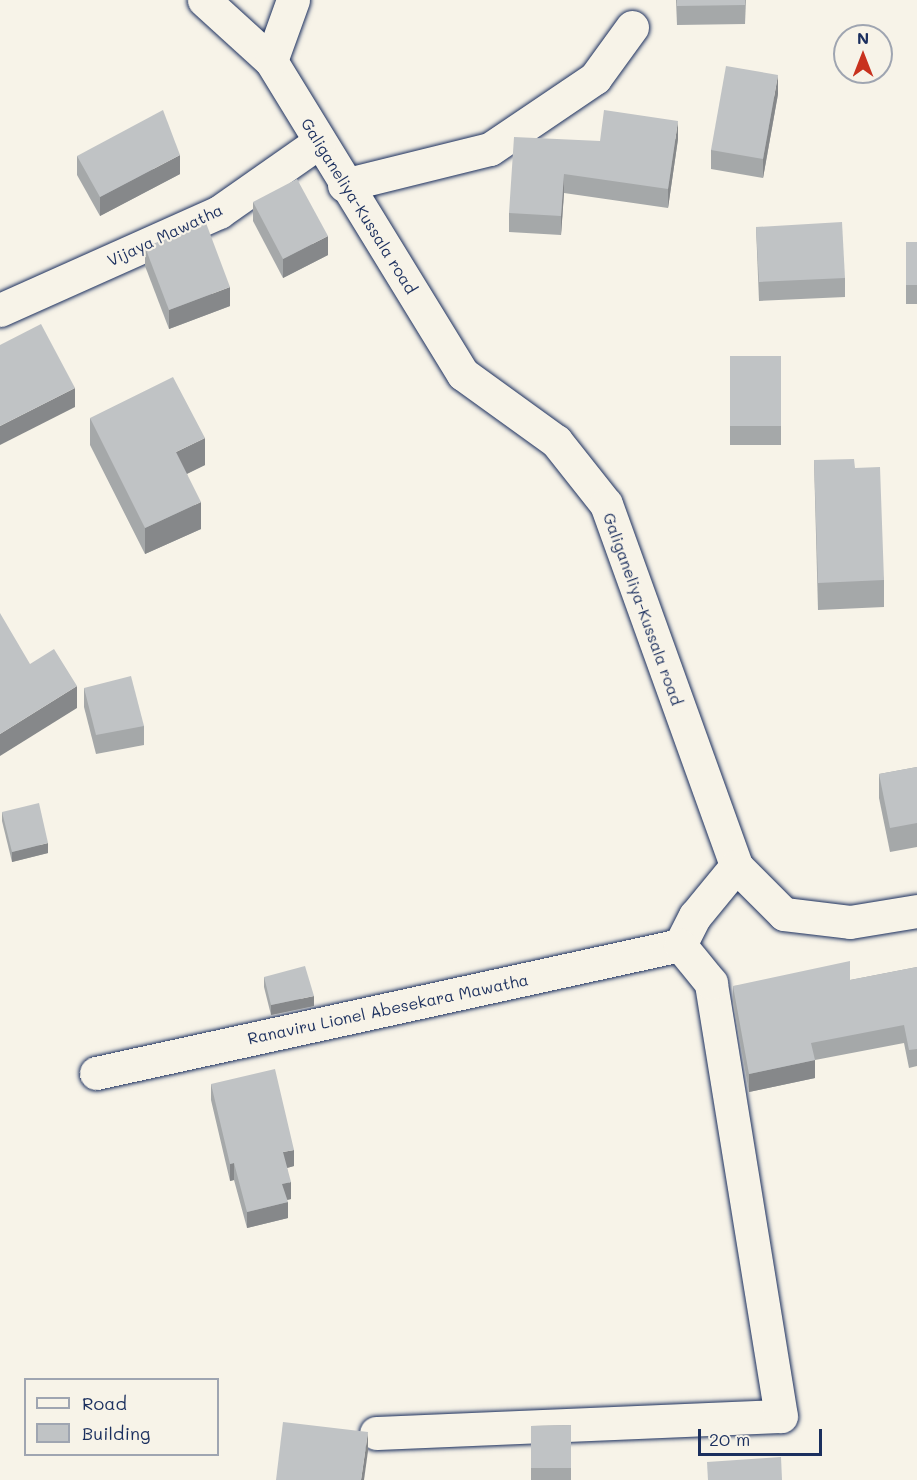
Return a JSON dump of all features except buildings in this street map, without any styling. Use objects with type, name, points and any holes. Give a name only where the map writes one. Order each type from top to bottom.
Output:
[{"type":"street","name":"Galiganeliya-Kussala road","points":[[204,0],[271,61],[344,185],[463,374],[556,441],[606,504],[736,867],[784,914],[850,922],[917,911]]},
{"type":"street","points":[[271,61],[293,0]]},
{"type":"street","points":[[344,185],[490,149],[594,78],[632,27]]},
{"type":"street","name":"Vijaya Mawatha","points":[[0,310],[219,212],[319,142]]},
{"type":"street","points":[[376,1433],[781,1416],[711,983],[680,945],[695,916],[736,867]]},
{"type":"street","name":"Ranaviru Lionel Abesekara Mawatha","points":[[96,1073],[680,945]]}]
